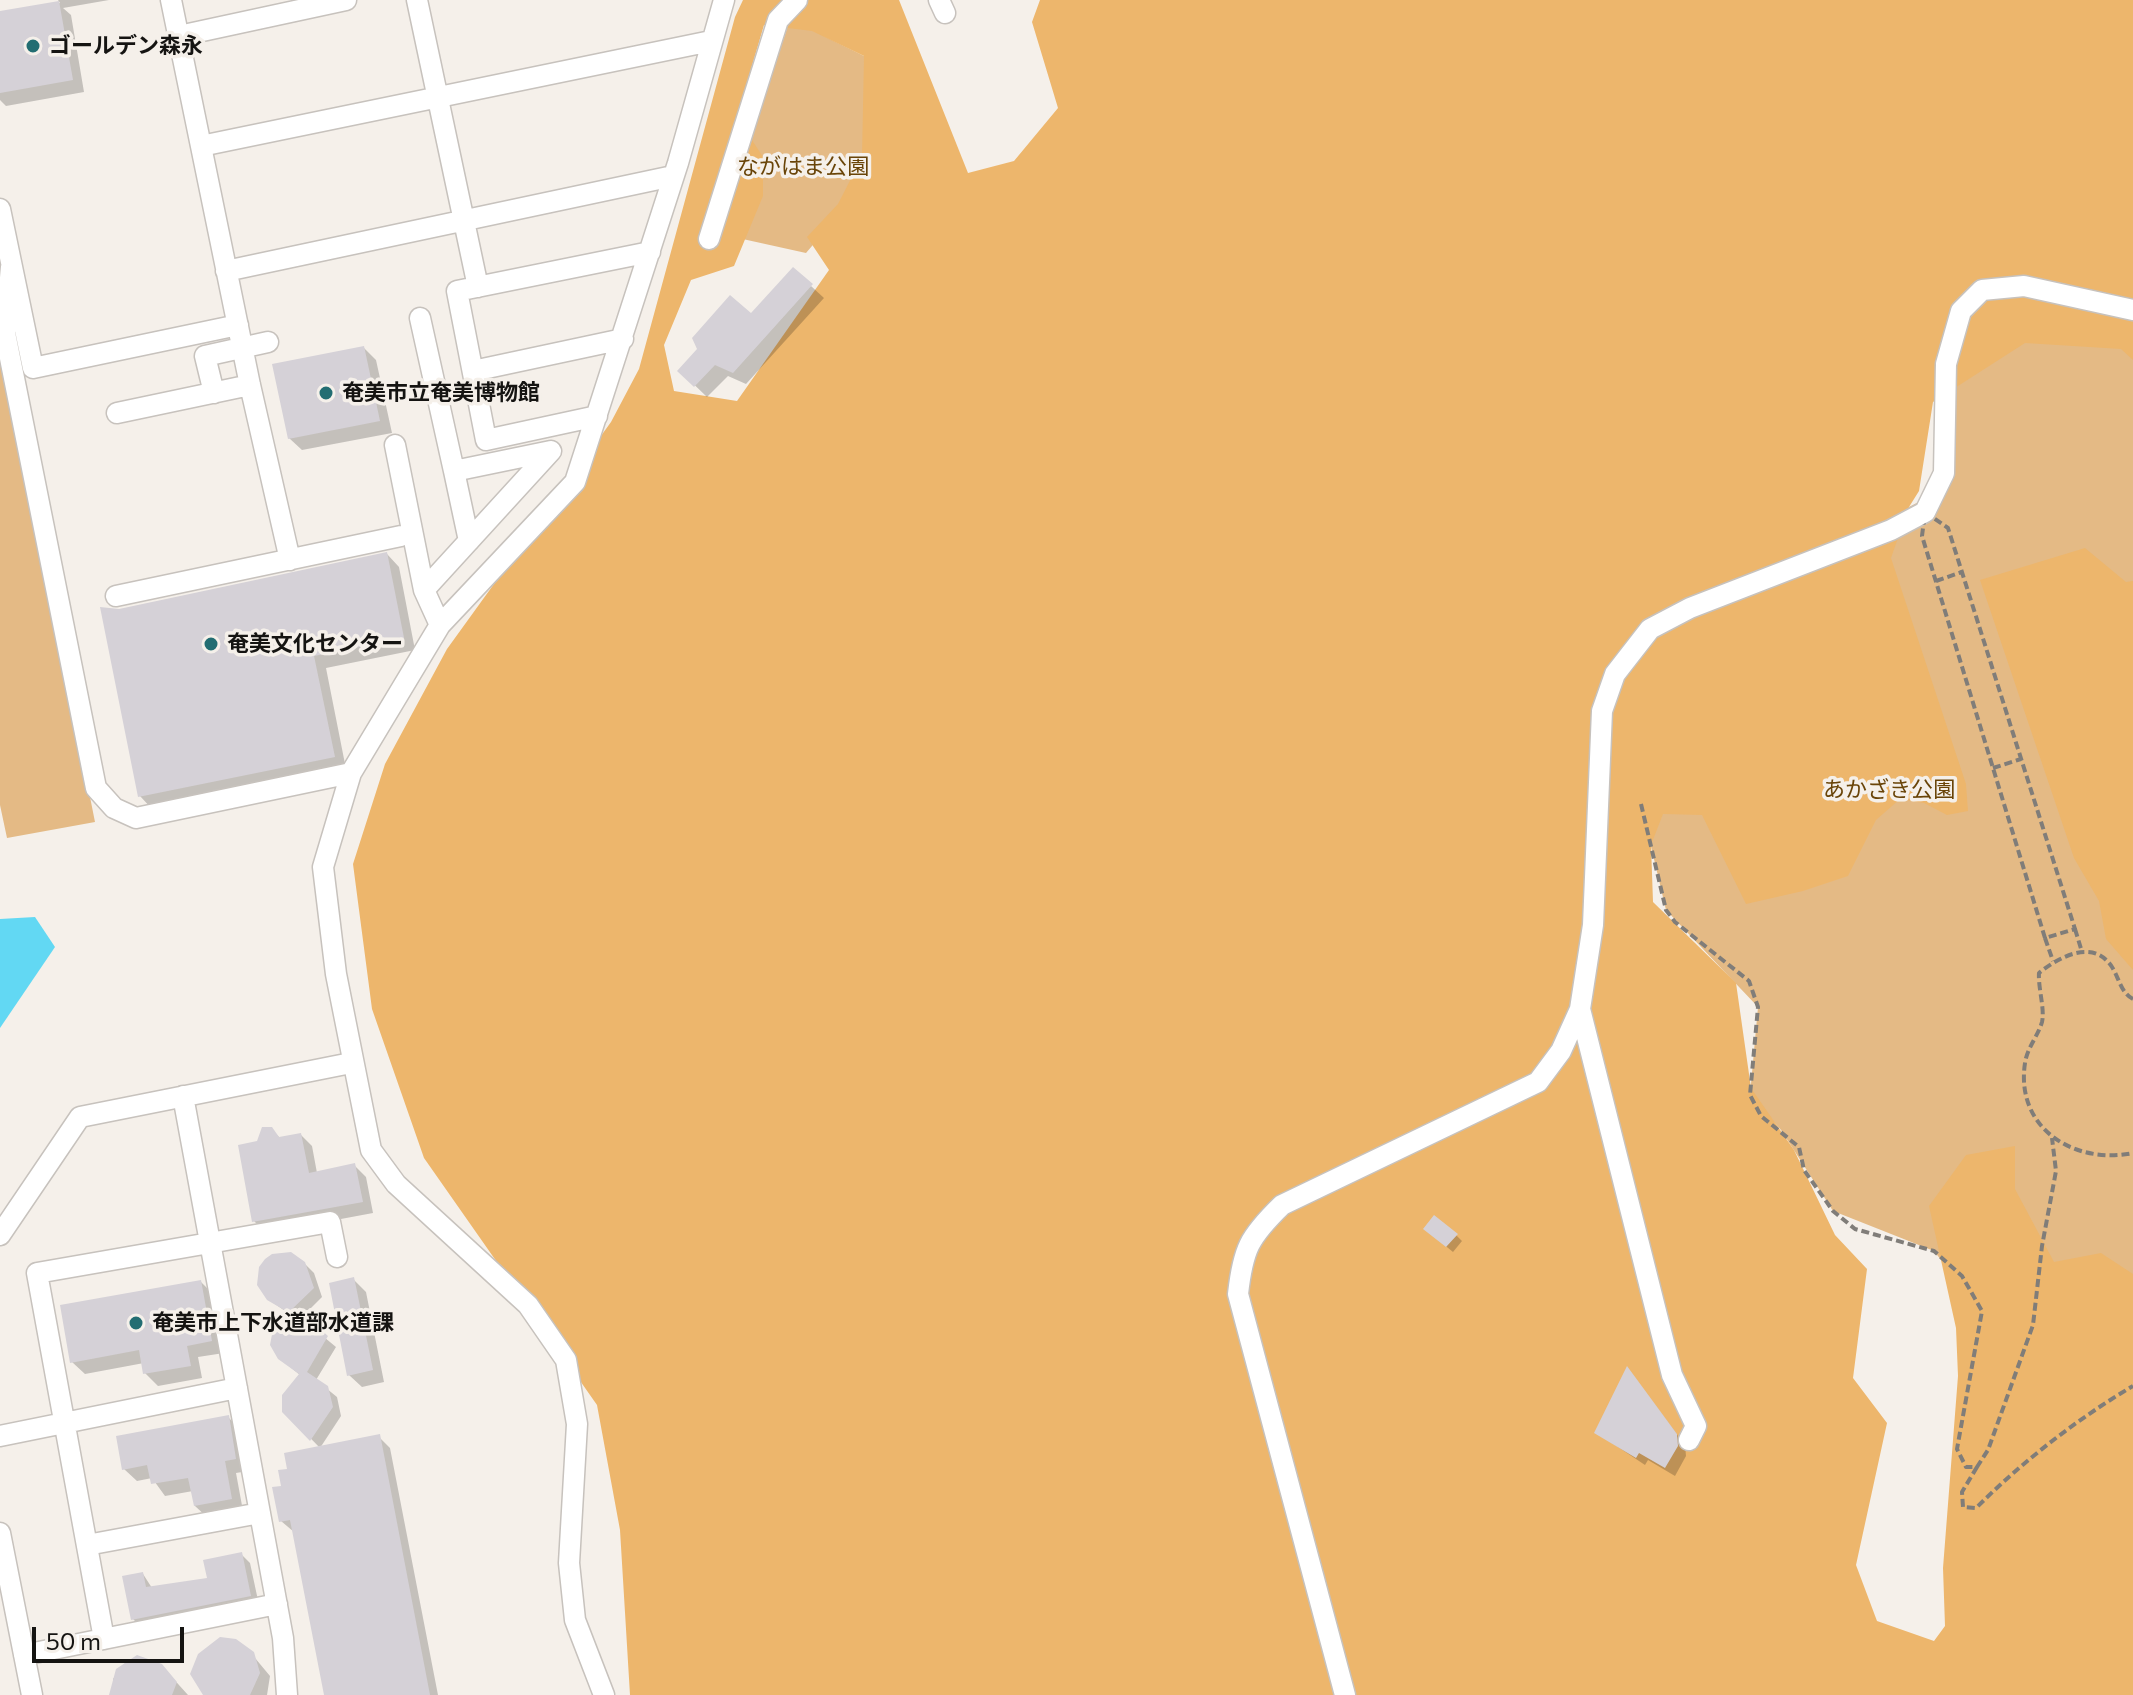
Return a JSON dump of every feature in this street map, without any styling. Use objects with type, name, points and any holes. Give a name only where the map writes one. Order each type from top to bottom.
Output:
[{"type":"street","points":[[171,0],[250,385],[290,560]]},
{"type":"street","points":[[179,36],[346,0]]},
{"type":"street","points":[[417,0],[478,287]]},
{"type":"street","points":[[604,1695],[575,1620],[569,1563],[577,1424],[566,1360],[528,1305],[396,1184],[371,1150],[351,1063],[323,867],[351,773],[440,625],[575,482],[650,252],[724,0]]},
{"type":"street","points":[[709,239],[778,20],[797,0]]},
{"type":"street","points":[[201,146],[711,41]]},
{"type":"street","points":[[226,271],[673,176]]},
{"type":"street","points":[[0,209],[33,368],[238,325]]},
{"type":"street","points":[[597,416],[486,440],[457,291],[650,252]]},
{"type":"street","points":[[11,267],[5,333],[96,788],[114,808],[136,818],[351,773]]},
{"type":"street","points":[[1345,1695],[1238,1294],[1241,1262],[1251,1235],[1282,1205],[1538,1082],[1561,1051],[1580,1009],[1593,925],[1602,711],[1615,674],[1650,629],[1690,608],[1891,530],[1925,512],[1944,473],[1946,364],[1961,311],[1982,290],[2024,286],[2133,310]]},
{"type":"street","points":[[420,318],[469,541]]},
{"type":"street","points":[[473,371],[623,339]]},
{"type":"street","points":[[214,393],[205,356],[268,342]]},
{"type":"street","points":[[117,413],[250,385]]},
{"type":"street","points":[[395,445],[424,590],[440,625]]},
{"type":"street","points":[[424,590],[551,451],[454,471]]},
{"type":"street","points":[[116,596],[401,536]]},
{"type":"street","points":[[1580,1009],[1672,1375],[1696,1426],[1689,1440]]},
{"type":"street","points":[[0,1235],[80,1117],[351,1063]]},
{"type":"street","points":[[183,1096],[277,1604],[287,1695]]},
{"type":"street","points":[[104,1639],[37,1273],[330,1222],[337,1257]]},
{"type":"street","points":[[0,1436],[237,1388]]},
{"type":"street","points":[[87,1545],[260,1513]]},
{"type":"street","points":[[0,1533],[32,1695]]},
{"type":"street","points":[[24,1655],[277,1604]]},
{"type":"path","points":[[2053,961],[1922,536],[1925,512],[1948,528],[2082,952]]},
{"type":"path","points":[[1936,581],[1962,572]]},
{"type":"path","points":[[1993,768],[2021,759]]},
{"type":"path","points":[[1641,804],[1666,910],[1675,922],[1749,981],[1758,1007],[1750,1095],[1761,1116],[1799,1147],[1804,1170],[1833,1211],[1855,1229],[1934,1251],[1962,1276],[1982,1311],[1957,1449],[1966,1467],[1977,1467]]},
{"type":"path","points":[[2045,938],[2075,929]]},
{"type":"path","points":[[2133,999],[2126,996],[2110,964],[2093,952],[2082,952],[2053,961],[2039,973],[2037,991],[2043,1021],[2025,1062],[2025,1090],[2035,1116],[2052,1138],[2077,1152],[2104,1157],[2133,1153]]},
{"type":"path","points":[[2052,1138],[2056,1171],[2042,1246],[2033,1325],[1988,1450],[1962,1492],[1963,1507],[1976,1508],[2002,1482],[2093,1409],[2133,1386]]},
{"type":"green space","points":[[743,0],[899,0],[968,173],[1014,161],[1058,108],[1032,22],[1040,0],[2133,0],[2133,360],[2121,349],[2025,343],[1933,402],[1919,491],[1909,507],[1891,558],[1966,784],[1968,811],[1947,815],[1924,803],[1900,799],[1876,820],[1848,876],[1803,891],[1746,904],[1702,815],[1663,814],[1651,845],[1653,902],[1736,983],[1751,1088],[1794,1150],[1835,1235],[1867,1269],[1853,1378],[1887,1423],[1856,1565],[1877,1621],[1934,1641],[1945,1626],[1943,1568],[1958,1376],[1956,1328],[1929,1206],[1966,1155],[2015,1146],[2015,1189],[2054,1262],[2101,1253],[2133,1274],[2133,1695],[630,1695],[620,1530],[597,1405],[424,1158],[372,1009],[353,864],[385,764],[447,649],[611,422],[639,369],[735,17]],"holes":[[[764,25],[812,31],[864,56],[862,157],[838,204],[807,237],[829,270],[737,401],[674,391],[664,345],[691,280],[734,266],[763,196],[763,157],[737,117]]]},
{"type":"green space","name":"ながはま公園","points":[[790,19],[864,56],[864,185],[806,253],[720,234]]},
{"type":"green space","name":"あかざき公園","points":[[2133,310],[2133,1386],[1981,1311],[1934,1251],[1833,1211],[1781,1130],[1750,1095],[1758,1007],[1666,910],[1641,804],[1791,568],[1936,493],[1946,364]]},
{"type":"green space","points":[[0,346],[95,822],[7,838],[0,805]]},
{"type":"green space","points":[[2085,548],[2126,582],[2133,581],[2133,970],[2106,939],[2099,901],[2074,858],[1980,580]]},
{"type":"water","points":[[35,917],[55,947],[0,1028],[0,919]]},
{"type":"building","name":"ゴールデン森永","points":[[59,1],[73,80],[0,93],[0,11]]},
{"type":"building","points":[[793,267],[813,284],[733,373],[715,365],[694,387],[677,371],[697,349],[692,338],[730,295],[751,313]]},
{"type":"building","name":"奄美市立奄美博物館","points":[[364,346],[380,421],[288,439],[272,364]]},
{"type":"building","points":[[387,552],[404,638],[314,656],[335,757],[138,797],[100,607],[119,609]]},
{"type":"building","points":[[262,1127],[272,1127],[279,1137],[301,1133],[309,1173],[355,1163],[363,1202],[252,1222],[238,1145],[257,1141]]},
{"type":"building","points":[[1434,1215],[1458,1234],[1446,1247],[1423,1229]]},
{"type":"building","points":[[291,1252],[305,1262],[314,1288],[290,1311],[309,1319],[328,1336],[307,1372],[328,1386],[333,1407],[310,1441],[282,1412],[282,1395],[299,1374],[278,1359],[270,1345],[273,1329],[286,1311],[267,1300],[257,1285],[259,1267],[265,1259],[272,1254]]},
{"type":"building","points":[[354,1277],[373,1370],[347,1376],[329,1283]]},
{"type":"building","name":"奄美市上下水道部水道課","points":[[201,1280],[212,1341],[187,1346],[191,1366],[143,1374],[139,1350],[70,1363],[60,1305]]},
{"type":"building","points":[[1627,1366],[1677,1434],[1678,1446],[1665,1468],[1639,1453],[1636,1458],[1594,1433]]},
{"type":"building","points":[[229,1415],[236,1459],[225,1461],[232,1499],[194,1506],[188,1478],[151,1484],[147,1465],[122,1470],[116,1436]]},
{"type":"building","points":[[380,1434],[430,1695],[324,1695],[290,1520],[279,1522],[272,1487],[281,1486],[278,1470],[287,1469],[284,1453]]},
{"type":"building","points":[[242,1552],[251,1596],[131,1620],[122,1576],[143,1572],[146,1587],[207,1578],[203,1560]]},
{"type":"building","points":[[220,1637],[236,1639],[254,1652],[260,1673],[250,1695],[203,1695],[190,1674],[198,1654]]},
{"type":"building","points":[[137,1655],[162,1664],[177,1682],[172,1695],[109,1695],[116,1669]]},
{"type":"place","name":"ゴールデン森永","points":[[33,46]]},
{"type":"place","name":"奄美市立奄美博物館","points":[[326,393]]},
{"type":"place","name":"奄美文化センター","points":[[211,644]]},
{"type":"place","name":"奄美市上下水道部水道課","points":[[136,1323]]}]
